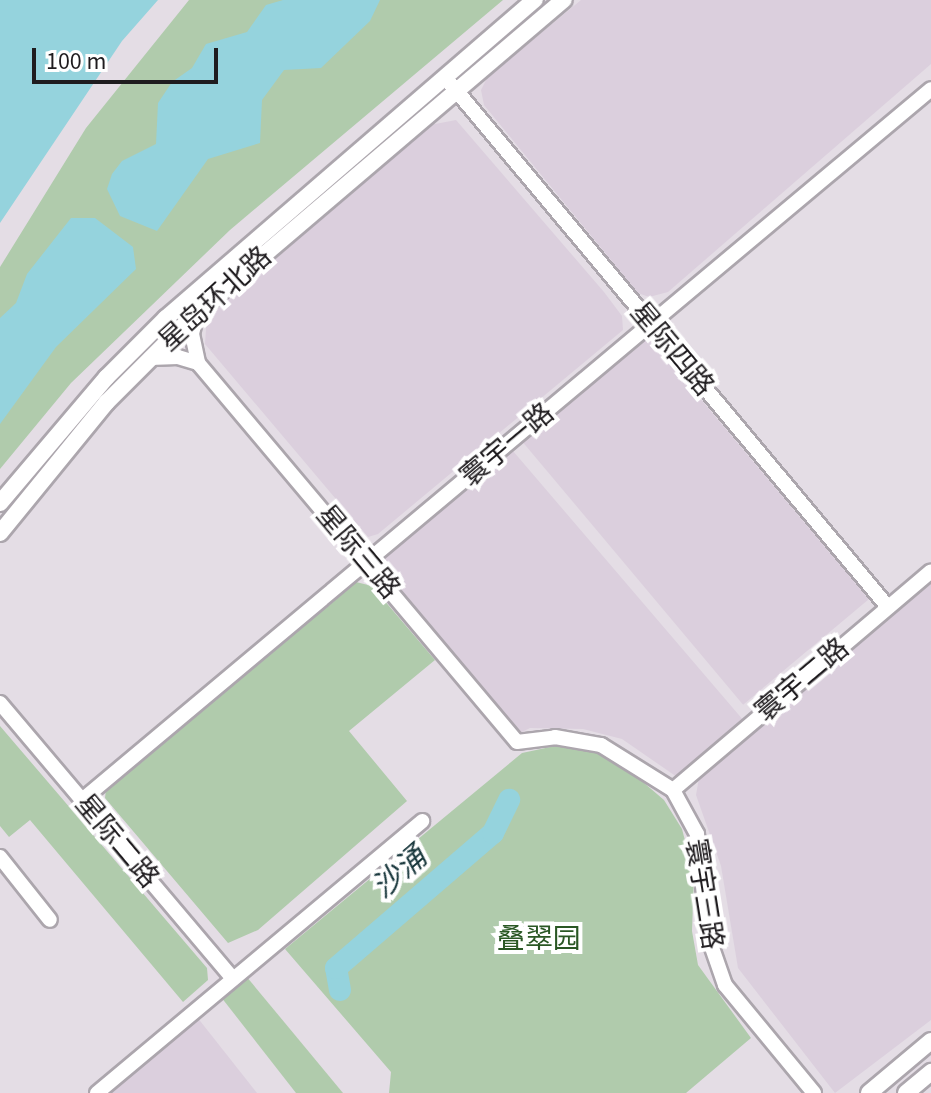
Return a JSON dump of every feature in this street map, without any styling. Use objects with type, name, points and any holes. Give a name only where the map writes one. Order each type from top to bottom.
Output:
[{"type":"main road","name":"星岛环北路","points":[[0,503],[107,377],[166,318],[535,0]]},
{"type":"main road","name":"星岛环北路","points":[[0,533],[150,358],[198,311],[563,0]]},
{"type":"main road","points":[[869,1093],[931,1041]]},
{"type":"main road","points":[[906,1093],[931,1072]]},
{"type":"street","name":"星际四路","points":[[445,76],[888,607]]},
{"type":"street","name":"寰宇一路","points":[[82,800],[931,89]]},
{"type":"street","points":[[150,358],[178,357],[198,363],[192,334],[198,311]]},
{"type":"street","name":"星际三路","points":[[198,363],[517,742]]},
{"type":"street","name":"寰宇二路","points":[[673,790],[931,571]]},
{"type":"street","name":"星际二路","points":[[0,703],[233,979]]},
{"type":"street","name":"寰宇三路","points":[[517,742],[555,737],[601,745],[637,763],[673,790],[697,834],[709,939],[725,985],[814,1093]]},
{"type":"street","points":[[97,1093],[422,821]]},
{"type":"street","points":[[0,857],[50,920]]},
{"type":"shaded area","points":[[581,0],[931,0],[931,64],[668,292],[649,297],[638,293],[484,105],[481,90],[487,78]]},
{"type":"shaded area","points":[[456,120],[604,292],[622,316],[623,330],[378,534],[368,537],[205,344],[207,315],[430,125]]},
{"type":"shaded area","points":[[647,335],[869,599],[743,705],[521,440]]},
{"type":"shaded area","points":[[513,451],[744,721],[677,777],[622,739],[583,729],[530,728],[518,734],[377,565]]},
{"type":"shaded area","points":[[931,583],[931,1020],[835,1093],[738,968],[721,866],[696,795],[699,778]]},
{"type":"shaded area","points":[[197,1017],[257,1093],[107,1093]]},
{"type":"green space","points":[[189,0],[503,0],[230,230],[71,383],[0,469],[0,267],[86,128]]},
{"type":"green space","points":[[352,581],[372,586],[435,660],[349,731],[407,801],[258,930],[228,943],[105,798],[106,789]]},
{"type":"green space","points":[[0,726],[207,968],[208,980],[183,1002],[30,820],[9,837],[0,826]]},
{"type":"green space","name":"叠翠园","points":[[569,743],[616,759],[664,800],[682,829],[694,875],[692,931],[698,965],[751,1038],[686,1093],[389,1093],[391,1072],[285,949],[522,753]]},
{"type":"green space","points":[[246,976],[343,1093],[296,1093],[221,997]]},
{"type":"water","points":[[0,0],[158,0],[122,41],[0,223]]},
{"type":"water","points":[[283,0],[380,0],[370,21],[321,68],[284,70],[262,100],[260,143],[208,159],[157,231],[120,216],[107,189],[112,174],[122,161],[156,144],[158,103],[172,82],[192,68],[206,44],[247,32],[266,5]]},
{"type":"water","points":[[71,218],[95,218],[133,247],[136,269],[56,347],[0,424],[0,318],[16,303],[27,274]]},
{"type":"waterway","name":"沙涌","points":[[340,990],[336,968],[493,833],[509,800]]}]
